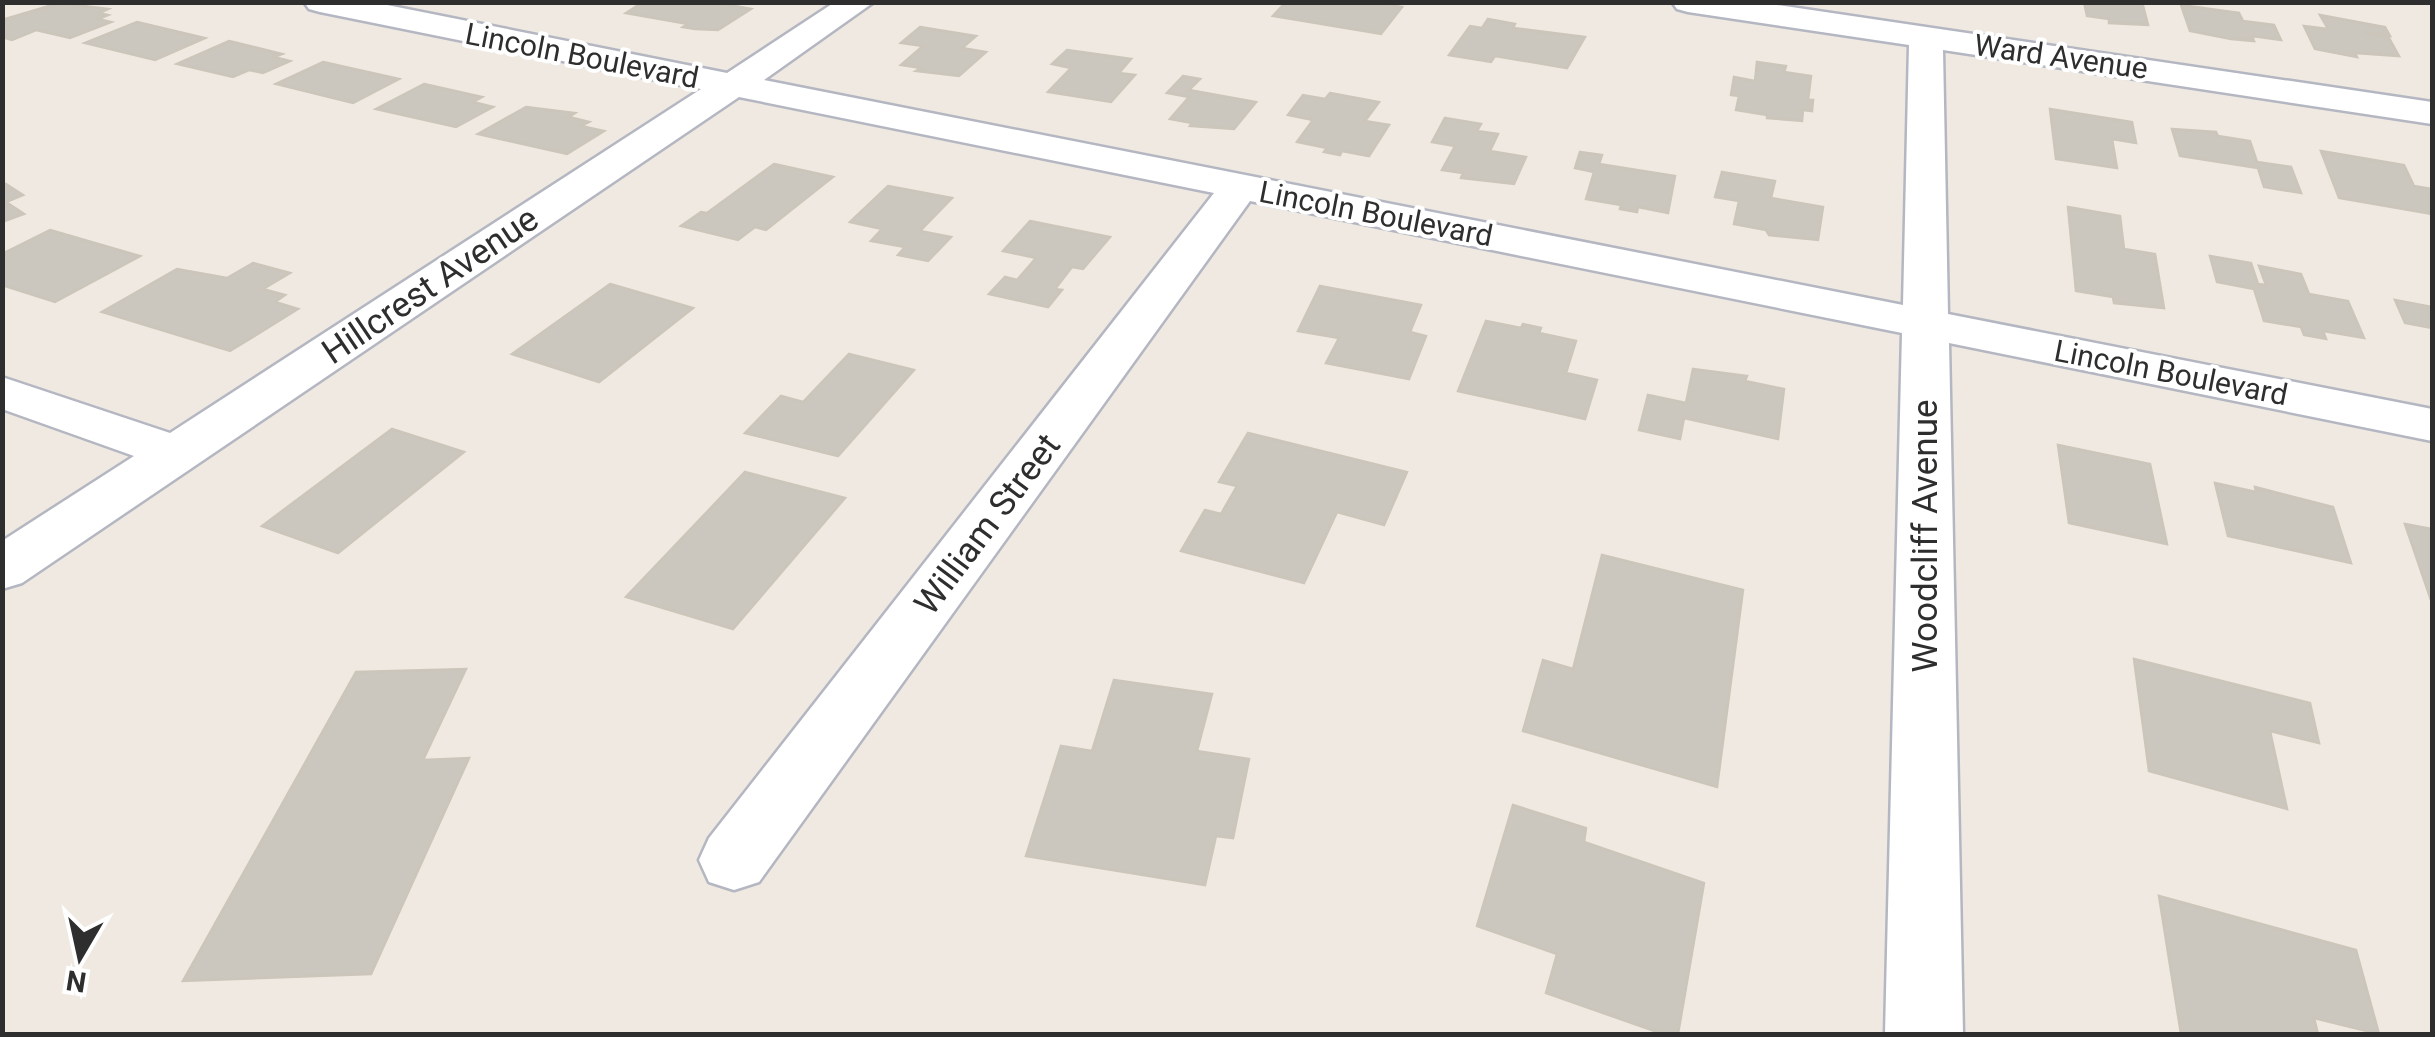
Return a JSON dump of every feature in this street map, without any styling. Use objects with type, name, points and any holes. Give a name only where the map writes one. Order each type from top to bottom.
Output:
[{"type":"street","name":"Lincoln Boulevard","points":[[320,2],[2432,425]]},
{"type":"street","name":"Hillcrest Avenue","points":[[2,569],[858,2]]},
{"type":"street","name":"Ward Avenue","points":[[1688,2],[1926,37],[1999,33],[2432,113]]},
{"type":"street","name":"Woodcliff Avenue","points":[[1924,1034],[1926,37]]},
{"type":"street","name":"William Street","points":[[734,860],[1240,187]]},
{"type":"street","points":[[2,392],[176,453]]},
{"type":"building","points":[[643,2],[713,2],[751,9],[718,30],[695,29],[683,27],[688,24],[626,13]]},
{"type":"building","points":[[1286,2],[1376,2],[1402,7],[1381,34],[1273,16]]},
{"type":"building","points":[[2084,2],[2142,2],[2148,25],[2109,23],[2109,19],[2087,16]]},
{"type":"building","points":[[59,3],[108,9],[99,13],[108,15],[98,19],[111,22],[70,38],[36,30],[12,40],[2,37],[2,20]]},
{"type":"building","points":[[2181,5],[2239,13],[2243,21],[2274,25],[2281,40],[2252,36],[2254,41],[2231,39],[2190,31]]},
{"type":"building","points":[[2320,15],[2385,27],[2390,36],[2363,32],[2389,38],[2399,56],[2355,53],[2357,57],[2315,49],[2304,26],[2328,29]]},
{"type":"building","points":[[1488,19],[1515,24],[1513,28],[1585,37],[1567,68],[1495,56],[1491,62],[1449,55],[1470,26],[1482,28]]},
{"type":"building","points":[[137,22],[205,38],[155,60],[85,43]]},
{"type":"building","points":[[920,27],[976,36],[962,48],[986,52],[959,76],[916,71],[921,68],[901,65],[923,46],[901,43]]},
{"type":"building","points":[[229,41],[282,54],[274,57],[290,61],[263,73],[249,70],[233,77],[177,64]]},
{"type":"building","points":[[1067,50],[1131,59],[1119,73],[1135,75],[1111,102],[1048,92],[1071,68],[1052,64]]},
{"type":"building","points":[[323,62],[399,79],[353,103],[276,84]]},
{"type":"building","points":[[1757,62],[1786,66],[1784,72],[1811,76],[1808,100],[1813,100],[1812,111],[1803,110],[1802,121],[1736,110],[1739,96],[1731,95],[1734,77],[1755,81]]},
{"type":"building","points":[[1183,76],[1200,79],[1189,90],[1256,102],[1234,129],[1190,126],[1192,123],[1170,119],[1189,97],[1167,93]]},
{"type":"building","points":[[424,84],[482,97],[473,102],[493,107],[456,127],[376,109]]},
{"type":"building","points":[[1330,93],[1379,102],[1365,121],[1389,125],[1369,156],[1324,152],[1327,148],[1297,142],[1313,120],[1288,115],[1303,95],[1325,99]]},
{"type":"building","points":[[526,107],[575,113],[569,117],[589,122],[581,126],[604,131],[567,154],[478,134]]},
{"type":"building","points":[[2050,109],[2132,122],[2136,143],[2112,139],[2117,168],[2056,159]]},
{"type":"building","points":[[1445,118],[1481,124],[1477,131],[1498,134],[1490,151],[1526,157],[1514,184],[1461,178],[1463,173],[1442,170],[1455,146],[1432,142]]},
{"type":"building","points":[[2172,129],[2216,132],[2218,136],[2250,141],[2257,162],[2291,167],[2301,193],[2264,187],[2258,168],[2180,156]]},
{"type":"building","points":[[2321,151],[2404,165],[2414,186],[2432,189],[2432,214],[2339,198]]},
{"type":"building","points":[[1580,152],[1602,155],[1599,164],[1675,176],[1668,213],[1638,207],[1637,212],[1586,199],[1594,172],[1575,168]]},
{"type":"building","points":[[774,164],[833,177],[766,230],[755,227],[738,240],[681,226],[701,212],[707,213]]},
{"type":"building","points":[[1722,172],[1775,181],[1771,198],[1823,207],[1818,240],[1769,235],[1766,230],[1734,224],[1739,201],[1715,197]]},
{"type":"building","points":[[6,184],[23,195],[6,202],[24,214],[2,222],[2,186]]},
{"type":"building","points":[[888,186],[952,198],[920,231],[951,237],[928,261],[898,255],[905,247],[871,241],[882,229],[850,222]]},
{"type":"building","points":[[2068,207],[2120,216],[2124,249],[2155,254],[2164,308],[2114,303],[2113,297],[2076,291]]},
{"type":"building","points":[[1030,221],[1110,237],[1083,269],[1072,267],[1055,289],[1062,290],[1048,307],[989,294],[1005,277],[1017,280],[1036,258],[1003,251]]},
{"type":"building","points":[[50,230],[140,256],[55,302],[2,285],[2,254]]},
{"type":"building","points":[[2210,256],[2251,263],[2258,284],[2266,285],[2259,266],[2301,274],[2309,294],[2348,301],[2364,338],[2323,331],[2326,339],[2304,335],[2301,327],[2264,321],[2254,289],[2217,282]]},
{"type":"building","points":[[253,263],[290,273],[263,289],[285,295],[275,302],[298,309],[230,351],[102,312],[177,269],[227,278]]},
{"type":"building","points":[[610,284],[693,308],[599,382],[512,354]]},
{"type":"building","points":[[1320,286],[1421,305],[1410,332],[1426,336],[1409,379],[1326,363],[1339,338],[1298,331]]},
{"type":"building","points":[[2395,300],[2432,307],[2432,328],[2405,323]]},
{"type":"building","points":[[1486,321],[1541,328],[1539,333],[1576,341],[1566,373],[1597,380],[1585,419],[1458,391]]},
{"type":"building","points":[[849,354],[914,370],[838,456],[745,433],[781,396],[803,402]]},
{"type":"building","points":[[1693,369],[1747,376],[1745,381],[1784,389],[1778,439],[1684,418],[1680,439],[1639,430],[1648,395],[1686,403]]},
{"type":"building","points":[[392,429],[464,452],[338,553],[262,526]]},
{"type":"building","points":[[1248,433],[1407,472],[1384,525],[1337,512],[1304,583],[1181,551],[1205,510],[1221,514],[1237,486],[1219,482]]},
{"type":"building","points":[[2058,445],[2150,464],[2167,544],[2069,523]]},
{"type":"building","points":[[745,472],[845,498],[733,629],[626,597]]},
{"type":"building","points":[[2215,483],[2256,492],[2255,487],[2333,507],[2351,563],[2228,536]]},
{"type":"building","points":[[2405,524],[2432,529],[2432,603]]},
{"type":"building","points":[[1602,555],[1743,590],[1717,787],[1523,731],[1543,660],[1573,669]]},
{"type":"building","points":[[2134,659],[2310,703],[2319,743],[2270,731],[2287,809],[2149,771]]},
{"type":"building","points":[[466,669],[423,760],[469,758],[371,974],[183,981],[356,672]]},
{"type":"building","points":[[1114,680],[1212,694],[1197,751],[1249,759],[1233,838],[1216,836],[1205,885],[1026,856],[1061,746],[1092,751]]},
{"type":"building","points":[[1513,805],[1586,828],[1584,842],[1704,883],[1678,1034],[1663,1034],[1546,993],[1557,954],[1477,926]]},
{"type":"building","points":[[2159,896],[2356,950],[2379,1034],[2314,1018],[2318,1034],[2181,1034]]}]
